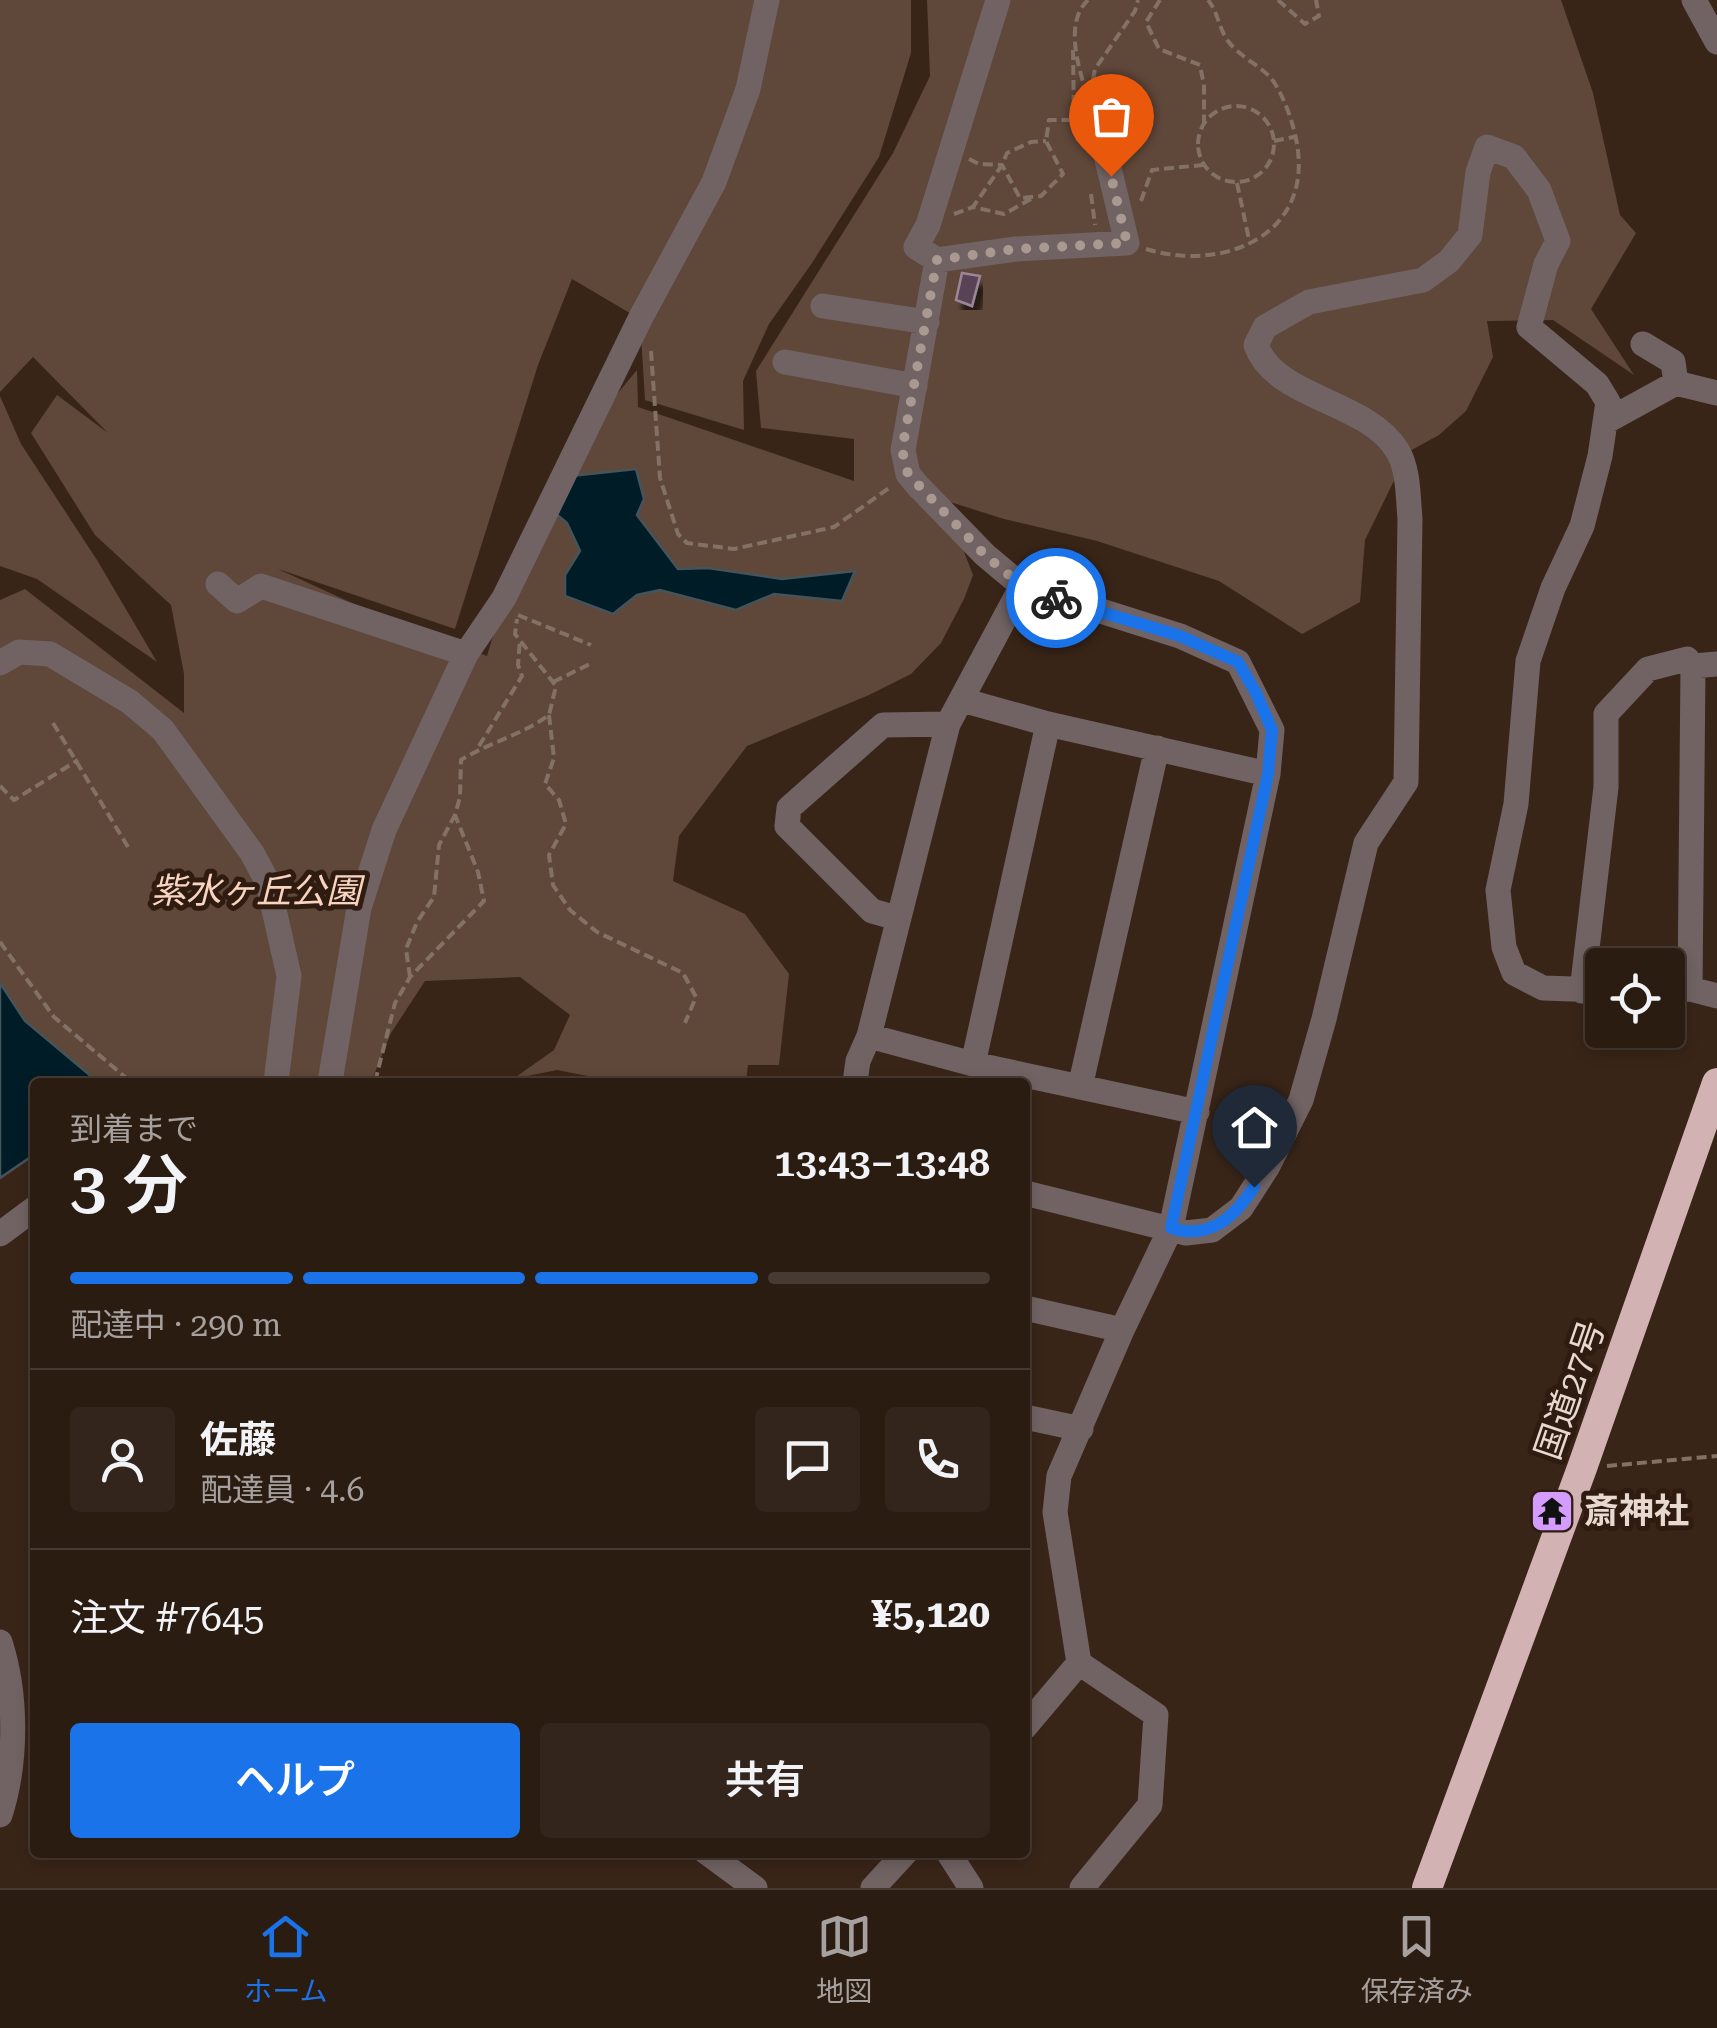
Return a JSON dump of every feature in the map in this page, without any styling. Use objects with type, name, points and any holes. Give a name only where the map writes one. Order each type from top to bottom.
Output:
[{"type":"highway","name":"国道27号","points":[[1428,1888],[1717,1084]]},
{"type":"street","points":[[331,1078],[359,908],[384,830],[466,654],[511,607],[641,317],[714,182],[748,89],[767,0]]},
{"type":"street","points":[[998,0],[928,224],[916,247],[937,260],[1016,249],[1127,243],[1096,145]]},
{"type":"street","points":[[1694,0],[1717,42]]},
{"type":"street","points":[[1030,1194],[1186,1233],[1212,1230],[1241,1208],[1268,1166],[1301,1100],[1366,843],[1406,782],[1410,520],[1399,453],[1381,430],[1262,363],[1256,345],[1265,326],[1309,302],[1423,280],[1449,262],[1470,235],[1478,172],[1488,147],[1514,157],[1539,190],[1558,241],[1546,264],[1529,327],[1597,384],[1608,402],[1600,456],[1582,526],[1553,588],[1528,661],[1516,804],[1498,890],[1504,947],[1514,973],[1543,988],[1585,991]]},
{"type":"street","points":[[937,260],[902,450],[908,474],[985,555],[1022,586],[1180,636],[1238,662],[1272,730],[1268,774],[1171,1228],[1059,1476],[1054,1512],[1079,1664],[1156,1716],[1150,1805],[1082,1888]]},
{"type":"street","points":[[823,306],[927,322]]},
{"type":"street","points":[[1643,344],[1673,362],[1676,383]]},
{"type":"street","points":[[785,362],[914,386]]},
{"type":"street","points":[[1604,422],[1676,383],[1717,393]]},
{"type":"street","points":[[218,584],[237,600],[261,586],[466,654]]},
{"type":"street","points":[[856,1078],[948,724],[1022,586]]},
{"type":"street","points":[[0,664],[19,652],[50,654],[130,702],[163,730],[252,854],[268,884],[289,976],[276,1078]]},
{"type":"street","points":[[1595,948],[1606,787],[1606,714],[1648,668],[1687,659],[1705,665],[1682,948]]},
{"type":"street","points":[[962,700],[1048,724],[1268,774]]},
{"type":"street","points":[[896,918],[872,911],[786,826],[789,808],[882,724],[948,724]]},
{"type":"street","points":[[973,1064],[1048,724]]},
{"type":"street","points":[[1080,1087],[1156,748]]},
{"type":"street","points":[[1685,990],[1717,996]]},
{"type":"street","points":[[869,1036],[973,1064],[1198,1112]]},
{"type":"street","points":[[0,1234],[30,1212]]},
{"type":"street","points":[[1030,1309],[1122,1330]]},
{"type":"street","points":[[1030,1418],[1080,1430]]},
{"type":"street","points":[[0,1642],[12,1721],[11,1770],[0,1814]]},
{"type":"street","points":[[1030,1721],[1079,1664]]},
{"type":"street","points":[[715,1858],[756,1888]]},
{"type":"street","points":[[872,1888],[900,1858]]},
{"type":"street","points":[[952,1858],[971,1888]]},
{"type":"path","points":[[1088,0],[1082,6],[1072,42],[1074,120],[1096,145]]},
{"type":"path","points":[[1096,145],[1092,85],[1096,69],[1138,0]]},
{"type":"path","points":[[1160,0],[1146,22],[1159,49],[1200,65],[1204,123],[1198,144],[1204,165],[1212,175],[1237,183],[1261,173],[1270,163],[1274,141],[1270,125],[1250,108],[1224,107],[1204,123]]},
{"type":"path","points":[[1127,243],[1174,258],[1225,253],[1250,244],[1288,210],[1298,182],[1296,137],[1273,80],[1228,42],[1208,0]]},
{"type":"path","points":[[1278,0],[1305,24],[1319,16],[1316,0]]},
{"type":"path","points":[[1072,42],[1096,145]]},
{"type":"path","points":[[1002,165],[1020,198],[1041,196],[1064,174],[1046,141],[1050,120],[1074,120]]},
{"type":"path","points":[[1274,141],[1296,137]]},
{"type":"path","points":[[1035,196],[1004,214],[973,207],[1006,153],[1046,141]]},
{"type":"path","points":[[950,150],[978,164],[1002,165]]},
{"type":"path","points":[[1140,206],[1152,170],[1204,165]]},
{"type":"path","points":[[1237,183],[1250,244]]},
{"type":"path","points":[[1090,189],[1098,244]]},
{"type":"path","points":[[641,317],[650,335],[660,478],[678,534],[687,543],[734,549],[834,527],[908,474]]},
{"type":"path","points":[[511,607],[516,634],[556,686],[549,715],[554,758],[545,784],[559,800],[566,824],[549,855],[552,885],[570,910],[596,932],[683,973],[696,997],[685,1023]]},
{"type":"path","points":[[511,607],[591,645]]},
{"type":"path","points":[[477,750],[522,676],[518,665],[520,639]]},
{"type":"path","points":[[553,682],[592,663]]},
{"type":"path","points":[[410,977],[406,950],[434,897],[439,845],[460,797],[461,760],[486,744],[515,736],[549,715]]},
{"type":"path","points":[[53,724],[128,847]]},
{"type":"path","points":[[0,786],[14,800],[78,760]]},
{"type":"path","points":[[376,1078],[395,1003],[410,977],[484,901],[478,872],[455,815]]},
{"type":"path","points":[[0,942],[54,1017],[126,1078]]},
{"type":"path","points":[[1582,1468],[1717,1456]]},
{"type":"green space","name":"紫水ヶ丘公園","points":[[0,0],[911,0],[911,53],[879,157],[769,324],[743,381],[744,430],[645,400],[640,319],[572,279],[538,365],[455,629],[278,569],[378,615],[487,656],[568,453],[637,370],[638,407],[854,481],[854,439],[761,428],[756,371],[893,153],[930,76],[927,0],[1561,0],[1593,93],[1620,215],[1636,233],[1591,309],[1634,375],[1553,320],[1487,321],[1493,357],[1466,411],[1439,435],[1408,452],[1365,540],[1360,602],[1302,634],[1219,581],[1097,541],[944,500],[973,575],[941,643],[911,674],[747,746],[679,836],[673,881],[745,914],[789,974],[779,1065],[748,1065],[746,1078],[598,1078],[557,1070],[514,1078],[554,1050],[570,1015],[520,977],[425,981],[391,1033],[373,1078],[93,1078],[25,1021],[0,983],[0,600],[25,589],[184,713],[184,674],[171,605],[95,535],[31,433],[57,395],[108,433],[33,357],[0,392]]},
{"type":"green space","points":[[0,396],[21,444],[97,560],[157,662],[37,579],[0,566]]},
{"type":"water","points":[[636,469],[644,499],[637,515],[678,569],[708,568],[782,579],[855,571],[842,601],[774,594],[736,610],[660,590],[637,595],[613,614],[565,596],[565,575],[580,551],[567,523],[555,513],[571,476]]},
{"type":"water","points":[[0,983],[25,1021],[93,1078],[30,1078],[30,1157],[0,1178]]},
{"type":"building","points":[[962,273],[980,276],[972,306],[956,300]]},
{"type":"way so far","points":[[1056,598],[1022,586],[985,555],[908,474],[902,450],[937,260],[1016,249],[1127,243],[1111,176]]},
{"type":"place","name":"斎神社","points":[[1552,1511]]},
{"type":"route","points":[[1056,598],[1180,636],[1238,662],[1272,730],[1268,774],[1171,1228],[1186,1233],[1212,1230],[1241,1208],[1254,1187]]}]
